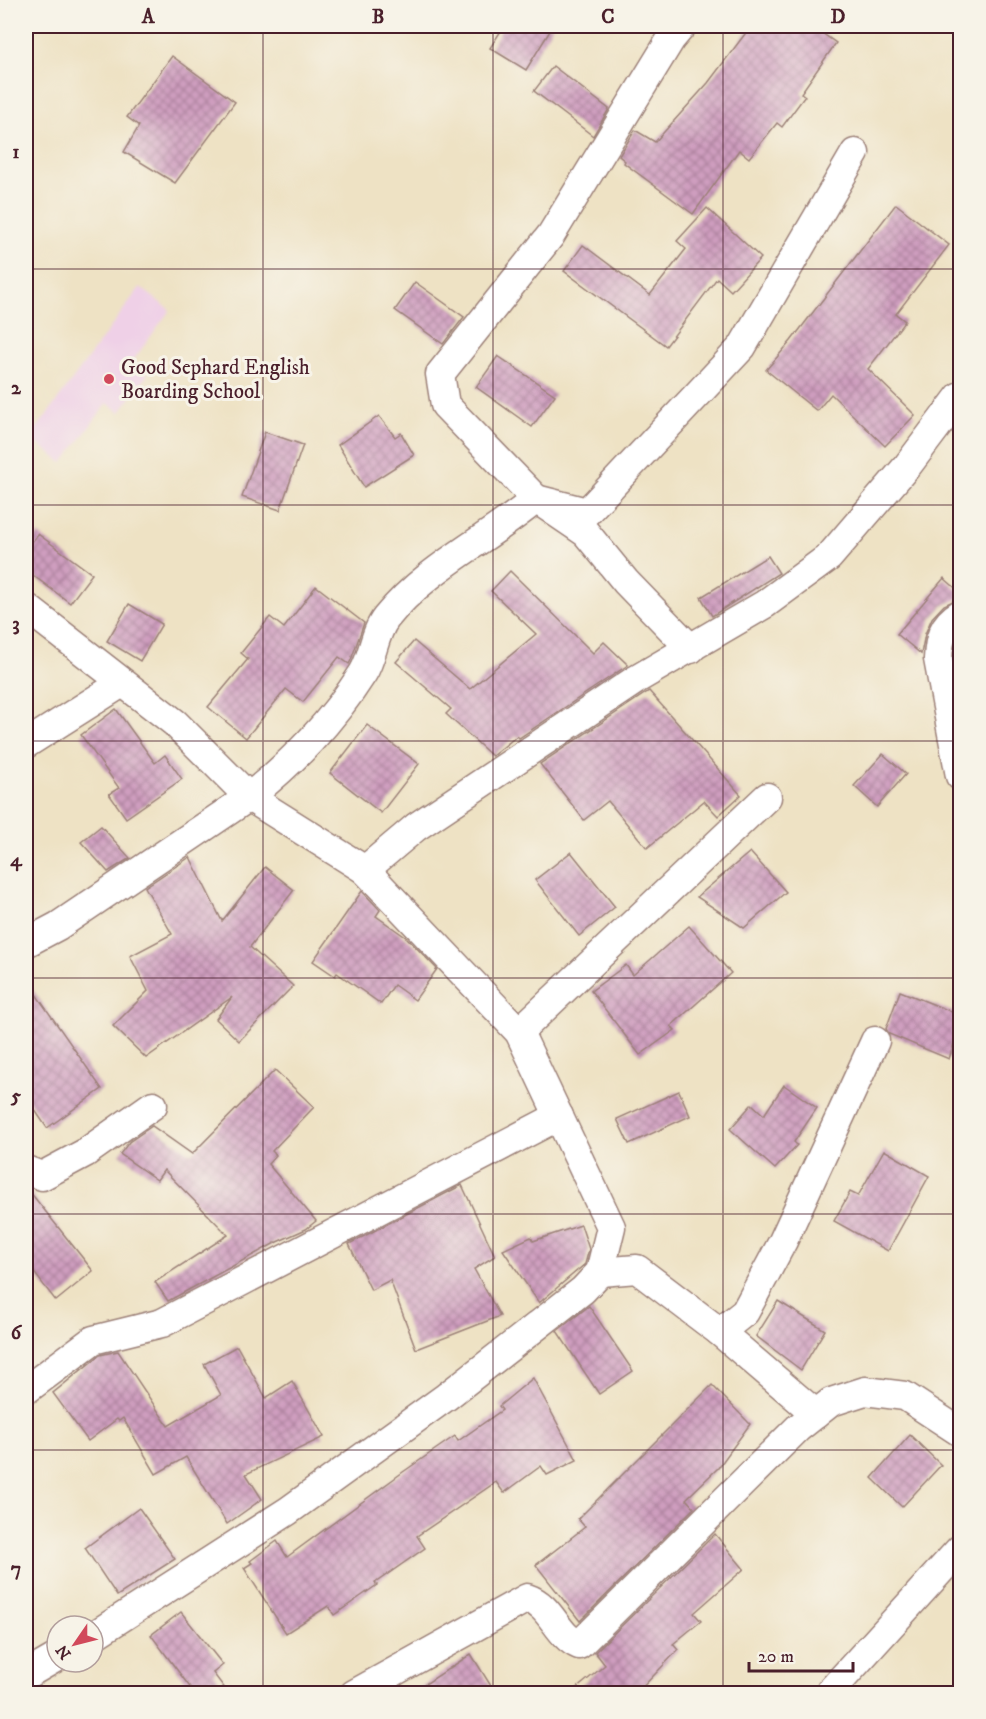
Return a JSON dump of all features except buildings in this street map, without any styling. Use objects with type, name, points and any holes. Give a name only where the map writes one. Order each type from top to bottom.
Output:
[{"type":"street","points":[[682,26],[671,39],[551,235],[440,374],[446,405],[536,499],[586,533],[626,582],[691,649]]},
{"type":"street","points":[[26,943],[58,926],[249,797],[289,765],[330,718],[364,671],[384,620],[425,578],[536,499],[587,512],[742,347],[855,153]]},
{"type":"street","points":[[365,870],[416,827],[637,680],[765,604],[829,557],[908,465],[960,396]]},
{"type":"street","points":[[26,607],[175,723],[249,797],[365,870],[519,1032],[611,1227],[600,1272],[583,1290],[446,1397],[297,1504],[105,1628]]},
{"type":"street","points":[[960,614],[949,621],[939,639],[938,659],[960,776]]},
{"type":"street","points":[[26,744],[122,683]]},
{"type":"street","points":[[519,1032],[767,797]]},
{"type":"street","points":[[720,1332],[745,1312],[783,1241],[875,1041]]},
{"type":"street","points":[[26,1170],[42,1176],[85,1153],[153,1105]]},
{"type":"street","points":[[26,1390],[93,1340],[162,1323],[559,1116]]},
{"type":"street","points":[[600,1272],[637,1269],[720,1332],[816,1414]]},
{"type":"street","points":[[354,1694],[527,1598],[538,1602],[567,1640],[579,1645],[798,1428],[831,1402],[865,1391],[905,1396],[960,1432]]},
{"type":"street","points":[[828,1694],[960,1550]]},
{"type":"street","points":[[26,1675],[45,1664]]},
{"type":"shaded area","name":"Good Sephard English Boarding School","points":[[140,287],[170,310],[132,362],[148,374],[120,412],[107,403],[63,463],[30,438]]},
{"type":"place","name":"Good Sephard English Boarding School","points":[[109,379]]}]
